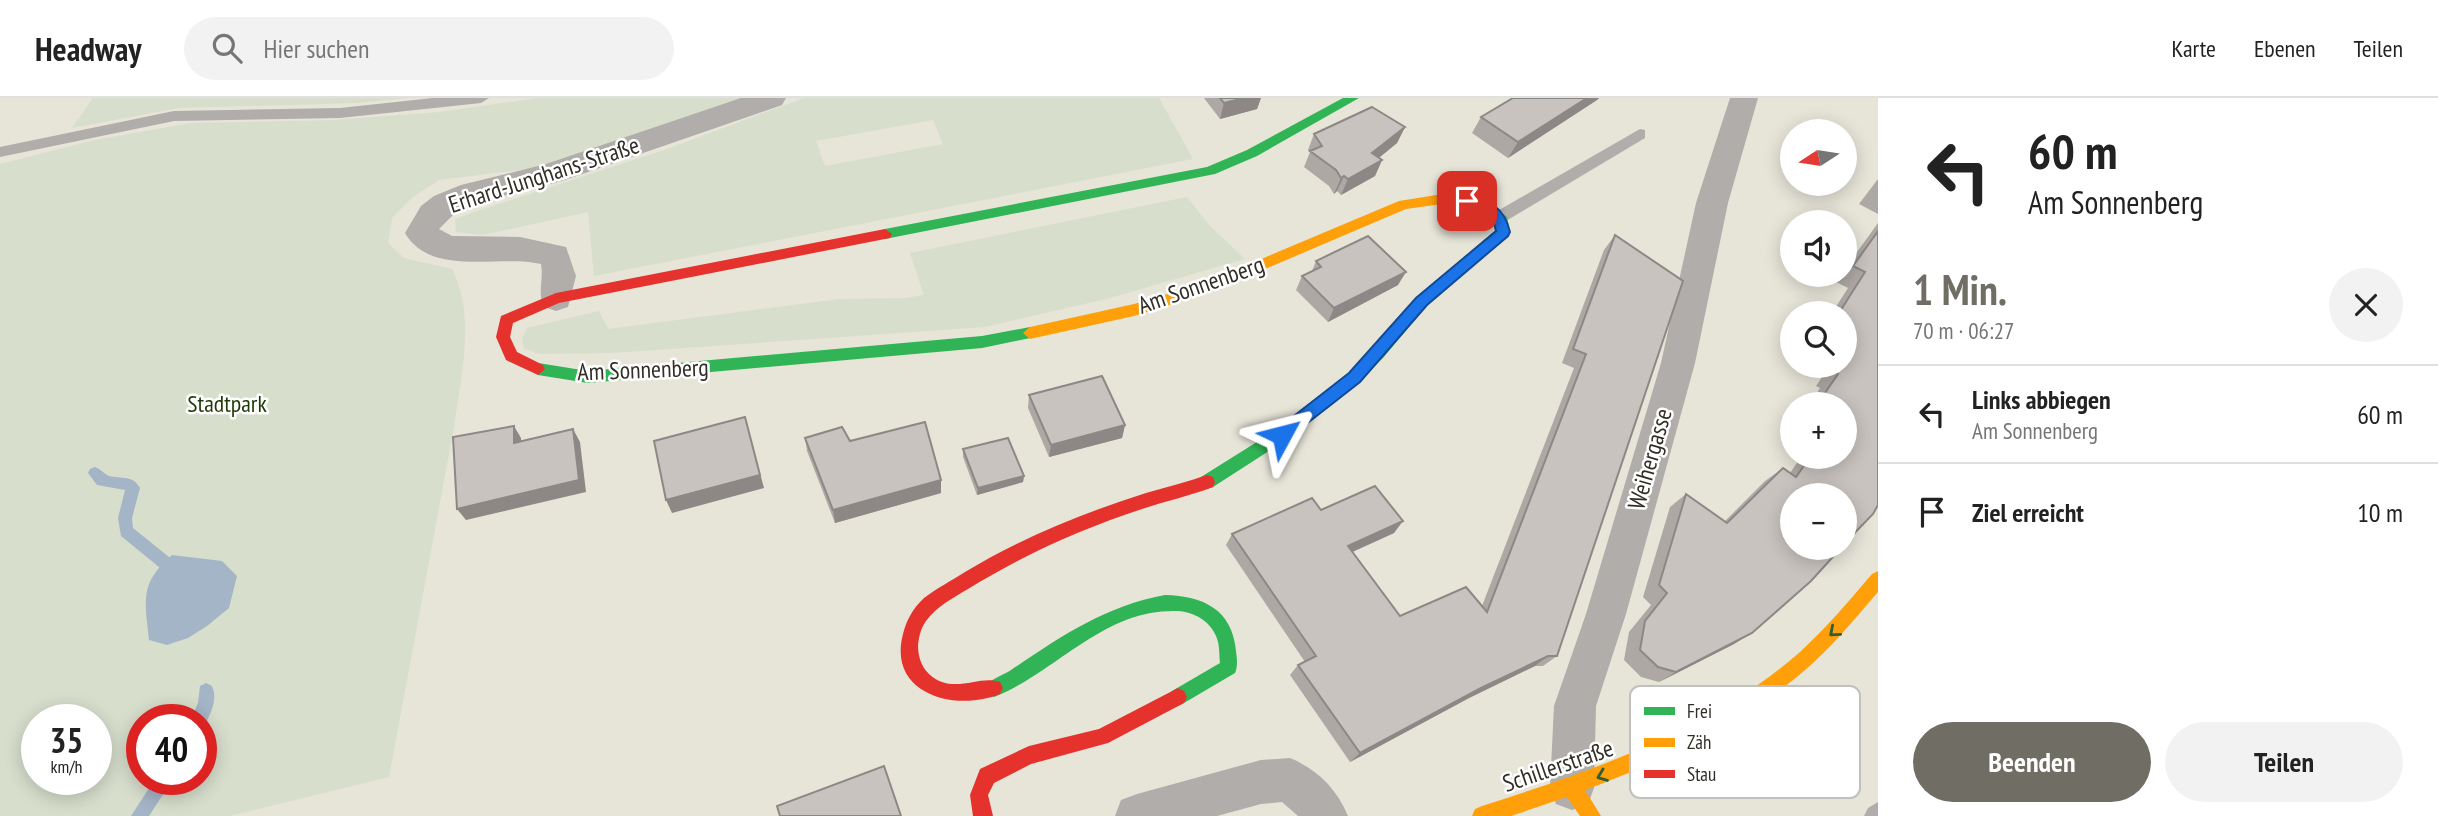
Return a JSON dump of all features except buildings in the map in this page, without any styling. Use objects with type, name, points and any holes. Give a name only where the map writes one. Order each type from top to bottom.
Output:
[{"type":"street","name":"Erhard-Junghans-Straße","points":[[556,298],[560,276],[555,256],[538,249],[460,250],[435,246],[421,233],[432,214],[445,204],[472,193],[551,173],[772,98]]},
{"type":"street","name":"Am Sonnenberg","points":[[1353,98],[1252,153],[1210,171],[556,298],[506,320],[503,337],[511,356],[535,369],[588,377],[982,342],[1134,310],[1206,288],[1404,204],[1449,198],[1486,205],[1500,218]]},
{"type":"street","name":"Weihergasse","points":[[1582,802],[1575,706],[1606,614],[1678,363],[1712,203],[1744,98]]},
{"type":"street","points":[[983,816],[979,795],[987,776],[1029,755],[1101,737],[1160,708],[1229,667],[1230,644],[1224,625],[1209,609],[1180,598],[1147,606],[1100,624],[1049,652],[1009,683],[980,692],[941,692],[925,684],[913,667],[909,650],[911,632],[925,608],[983,568],[1047,539],[1150,499],[1207,483],[1282,435],[1354,377],[1422,302],[1503,232],[1500,218]]},
{"type":"street","name":"Schillerstraße","points":[[1773,686],[1847,620],[1878,579]]},
{"type":"street","name":"Schillerstraße","points":[[1482,816],[1582,802],[1630,772]]},
{"type":"street","points":[[1137,816],[1261,782],[1290,780],[1320,806],[1326,816]]},
{"type":"lane","points":[[0,152],[174,116],[340,113],[481,98]]},
{"type":"lane","points":[[1500,218],[1640,134]]},
{"type":"green space","points":[[93,98],[407,98],[357,103],[178,108],[72,128]]},
{"type":"green space","name":"Stadtpark","points":[[539,98],[744,98],[558,165],[439,180],[414,196],[392,218],[388,243],[404,258],[452,269],[463,306],[465,346],[454,427],[389,777],[229,816],[0,816],[0,164],[95,140],[191,123],[334,120],[439,112]]},
{"type":"green space","points":[[804,98],[1159,98],[1193,159],[594,276],[588,212],[483,235],[456,232],[455,219],[664,150]],"holes":[[[933,120],[943,144],[825,166],[816,141]]]},
{"type":"green space","points":[[1187,197],[1209,225],[1245,259],[1110,298],[985,327],[612,353],[540,354],[524,349],[522,339],[527,328],[599,311],[608,329],[840,299],[924,295],[910,253]]},
{"type":"water","points":[[172,555],[222,561],[237,576],[229,608],[188,638],[167,645],[149,640],[146,603],[149,584],[161,565]]},
{"type":"waterway","points":[[95,473],[102,481],[128,484],[133,488],[125,518],[126,531],[164,562],[172,578]]},
{"type":"waterway","points":[[206,691],[206,704]]},
{"type":"waterway","points":[[139,816],[154,795]]},
{"type":"traffic: fast","points":[[885,234],[1210,171],[1252,153],[1353,98]]},
{"type":"traffic: fast","points":[[1207,482],[1281,435],[1348,383],[1378,354],[1423,300],[1503,232],[1500,217],[1494,212]]},
{"type":"traffic: fast","points":[[538,369],[588,377],[982,342],[1030,333]]},
{"type":"traffic: fast","points":[[994,688],[1017,676],[1069,640],[1115,617],[1165,603],[1188,603],[1208,612],[1223,630],[1229,667],[1178,697]]},
{"type":"traffic: slow","points":[[1030,333],[1134,310],[1206,288],[1404,204],[1449,198],[1486,205],[1494,212]]},
{"type":"traffic: slow","points":[[1770,686],[1806,658],[1878,579]]},
{"type":"traffic: slow","points":[[1482,816],[1630,763]]},
{"type":"traffic: slow","points":[[1572,788],[1591,816]]},
{"type":"traffic: jam","points":[[538,369],[511,356],[503,337],[506,320],[556,298],[885,234]]},
{"type":"traffic: jam","points":[[994,688],[954,692],[938,689],[922,679],[915,670],[909,649],[913,627],[926,608],[1005,558],[1051,536],[1122,508],[1207,482]]},
{"type":"traffic: jam","points":[[983,816],[979,795],[987,776],[1029,755],[1102,737],[1178,697]]},
{"type":"route","points":[[1282,435],[1354,377],[1422,302],[1503,232],[1500,218],[1486,205],[1467,201]]}]
